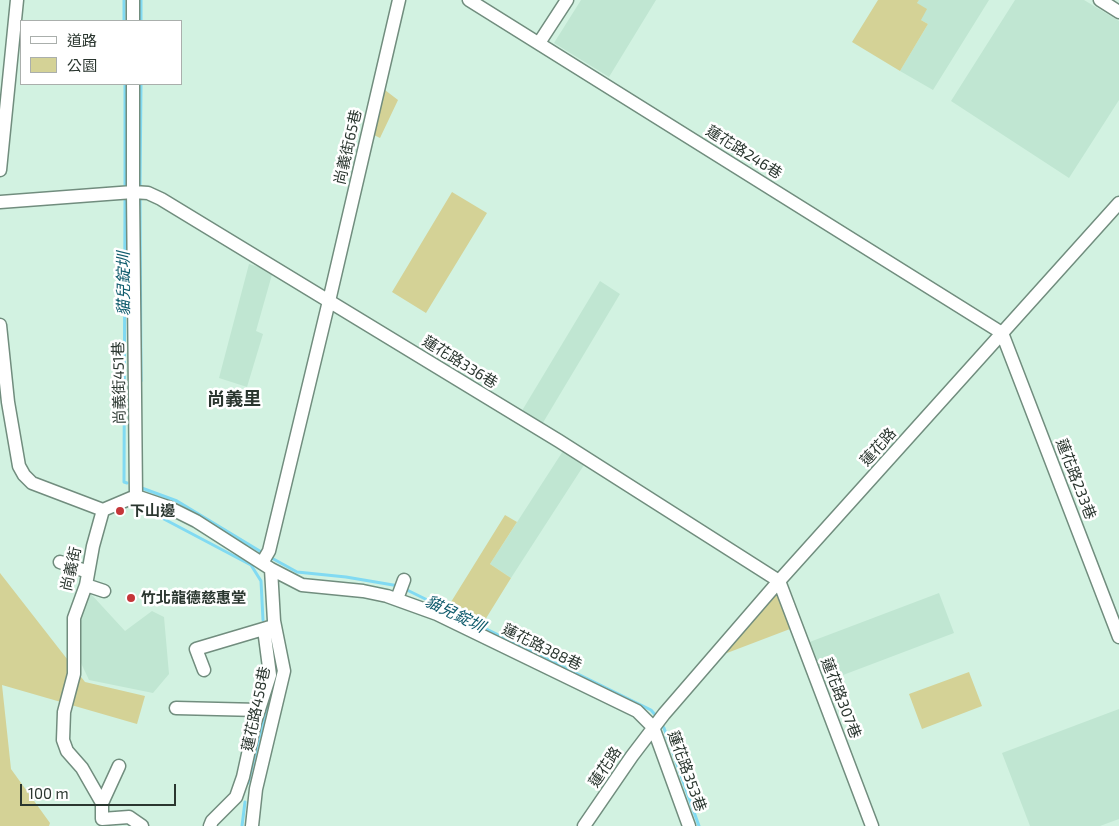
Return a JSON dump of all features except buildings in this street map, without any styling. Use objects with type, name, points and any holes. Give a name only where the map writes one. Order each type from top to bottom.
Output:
[{"type":"street","points":[[0,170],[3,103],[17,0]]},
{"type":"street","points":[[133,0],[133,20]]},
{"type":"street","name":"尚義街65巷","points":[[267,566],[399,0]]},
{"type":"street","name":"蓮花路246巷","points":[[469,0],[1002,333]]},
{"type":"street","points":[[539,43],[567,0]]},
{"type":"street","points":[[1100,0],[1119,12]]},
{"type":"street","name":"尚義街451巷","points":[[133,85],[136,496]]},
{"type":"street","name":"蓮花路336巷","points":[[0,202],[133,192],[148,193],[161,199],[559,442],[779,581]]},
{"type":"street","name":"蓮花路","points":[[584,826],[664,714],[779,581],[1119,203]]},
{"type":"street","points":[[0,325],[8,402],[19,466],[24,475],[32,483],[103,510],[136,496]]},
{"type":"street","name":"蓮花路233巷","points":[[1002,333],[1119,637]]},
{"type":"street","name":"蓮花路388巷","points":[[136,496],[168,507],[196,522],[267,566],[302,585],[363,590],[436,614],[637,711],[653,727]]},
{"type":"street","name":"尚義街","points":[[103,510],[87,578],[74,618],[74,674],[64,712],[63,740],[67,751],[82,768],[102,803],[101,823],[129,817],[141,826]]},
{"type":"street","points":[[60,562],[104,591]]},
{"type":"street","name":"蓮花路458巷","points":[[252,826],[256,789],[284,671],[270,627],[267,566]]},
{"type":"street","points":[[397,600],[404,580]]},
{"type":"street","name":"蓮花路307巷","points":[[779,581],[872,826]]},
{"type":"street","points":[[204,670],[196,649],[270,627],[270,675],[259,710],[243,778],[236,797]]},
{"type":"street","points":[[176,708],[259,710]]},
{"type":"street","name":"蓮花路353巷","points":[[653,727],[689,826]]},
{"type":"street","points":[[102,803],[119,766]]},
{"type":"street","points":[[210,826],[212,821],[236,797],[256,789]]},
{"type":"shaded area","points":[[581,0],[656,0],[609,77],[554,43]]},
{"type":"shaded area","points":[[919,0],[989,0],[933,90],[900,71],[928,24],[921,20],[917,3]]},
{"type":"shaded area","points":[[1015,0],[1084,0],[1119,21],[1119,100],[1069,178],[951,101]]},
{"type":"shaded area","points":[[249,264],[273,271],[256,331],[263,334],[247,387],[219,378]]},
{"type":"shaded area","points":[[600,281],[620,294],[541,426],[520,414]]},
{"type":"shaded area","points":[[563,451],[584,465],[511,578],[490,564]]},
{"type":"shaded area","points":[[90,593],[125,631],[152,611],[164,617],[169,674],[153,693],[89,680],[81,663],[78,622]]},
{"type":"shaded area","points":[[939,593],[954,633],[822,683],[807,643]]},
{"type":"shaded area","points":[[1119,709],[1119,819],[1100,826],[1030,826],[1002,753]]},
{"type":"green space","points":[[878,0],[919,0],[917,3],[927,9],[921,20],[928,24],[900,71],[852,42]]},
{"type":"green space","points":[[381,87],[398,100],[380,138],[370,133]]},
{"type":"green space","points":[[452,192],[487,213],[426,313],[392,292]]},
{"type":"green space","points":[[505,515],[517,522],[490,564],[511,578],[485,620],[451,602]]},
{"type":"green space","points":[[0,573],[85,682],[145,696],[137,724],[2,685],[11,769],[50,823],[49,826],[0,826]]},
{"type":"green space","points":[[777,594],[790,629],[727,653],[728,648]]},
{"type":"green space","points":[[969,672],[982,706],[922,729],[909,694]]},
{"type":"waterway","name":"貓兒錠圳","points":[[124,0],[124,20]]},
{"type":"waterway","points":[[141,0],[141,20]]},
{"type":"waterway","name":"貓兒錠圳","points":[[125,85],[125,191]]},
{"type":"waterway","points":[[140,188],[141,85]]},
{"type":"waterway","name":"貓兒錠圳","points":[[125,197],[124,482],[127,483]]},
{"type":"waterway","points":[[140,197],[141,381]]},
{"type":"waterway","name":"貓兒錠圳","points":[[139,487],[177,501],[263,553]]},
{"type":"waterway","points":[[145,509],[251,565],[261,581],[263,620]]},
{"type":"waterway","name":"貓兒錠圳","points":[[268,556],[297,572],[346,577],[399,586]]},
{"type":"waterway","name":"貓兒錠圳","points":[[405,589],[651,710],[657,717]]},
{"type":"waterway","points":[[248,783],[267,706]]},
{"type":"waterway","name":"貓兒錠圳","points":[[660,722],[664,728],[699,826]]},
{"type":"waterway","points":[[242,826],[245,802]]},
{"type":"place","name":"下山邊","points":[[120,511]]},
{"type":"place","name":"竹北龍德慈惠堂","points":[[131,598]]},
{"type":"district","name":"尚義里","points":[[234,399]]}]
